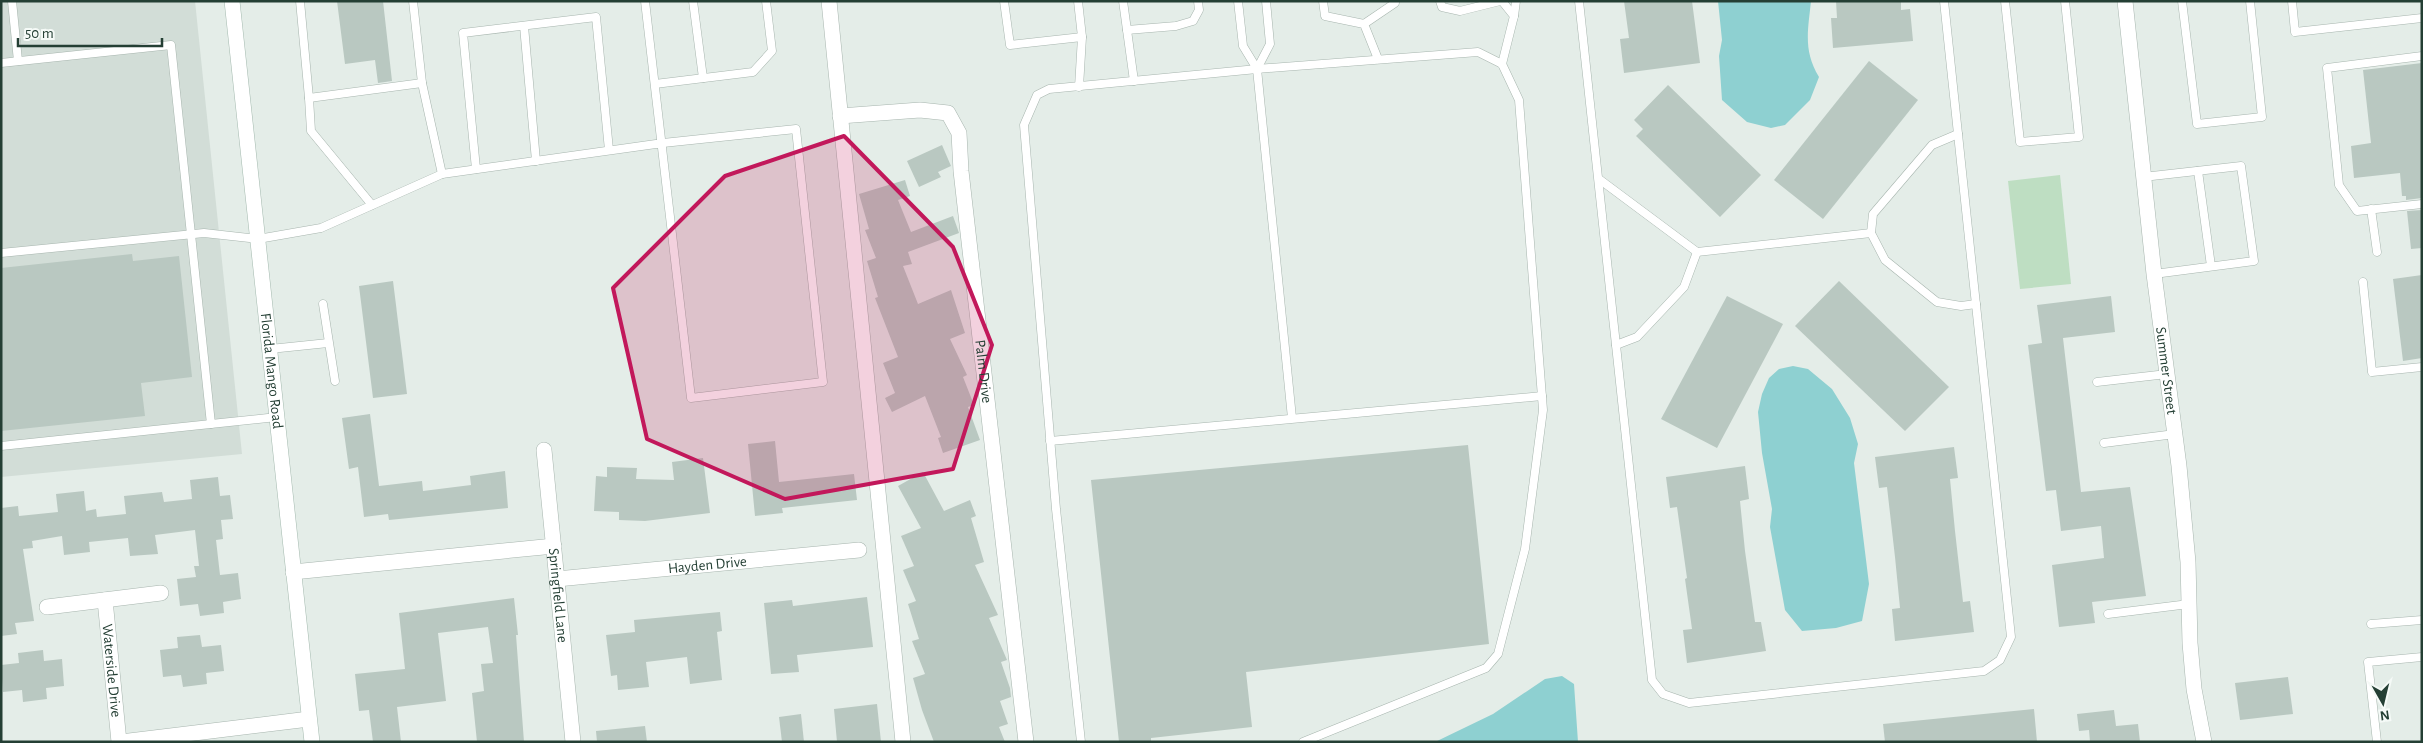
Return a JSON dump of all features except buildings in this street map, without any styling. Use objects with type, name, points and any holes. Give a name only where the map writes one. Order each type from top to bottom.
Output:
[{"type":"street","name":"Florida Mango Road","points":[[232,1],[312,742]]},
{"type":"street","points":[[829,1],[903,742]]},
{"type":"street","name":"Summer Street","points":[[2125,1],[2143,177],[2175,434],[2188,562],[2194,690],[2204,742]]},
{"type":"street","name":"Palm Drive","points":[[840,116],[920,110],[948,113],[959,133],[961,171],[1026,742]]},
{"type":"street","name":"Springfield Lane","points":[[544,450],[573,742]]},
{"type":"street","points":[[293,572],[554,546]]},
{"type":"street","name":"Hayden Drive","points":[[557,578],[859,550]]},
{"type":"street","points":[[47,607],[161,593]]},
{"type":"street","name":"Waterside Drive","points":[[105,600],[120,742],[309,720]]},
{"type":"lane","points":[[12,1],[18,61]]},
{"type":"lane","points":[[300,1],[311,131],[372,205]]},
{"type":"lane","points":[[413,1],[422,83],[442,174]]},
{"type":"lane","points":[[1,253],[204,233],[258,239],[321,228],[442,174],[663,142],[796,129],[823,382],[691,398],[663,142],[645,1]]},
{"type":"lane","points":[[693,1],[703,78]]},
{"type":"lane","points":[[655,84],[753,72],[772,51],[766,1]]},
{"type":"lane","points":[[1004,1],[1010,45],[1082,37]]},
{"type":"lane","points":[[1078,1],[1082,37],[1079,87]]},
{"type":"lane","points":[[1123,1],[1134,81]]},
{"type":"lane","points":[[1127,30],[1176,26],[1193,21],[1199,10],[1198,1]]},
{"type":"lane","points":[[1238,1],[1243,46],[1257,69],[1292,418]]},
{"type":"lane","points":[[1257,69],[1270,44],[1266,1]]},
{"type":"lane","points":[[1323,1],[1325,16],[1364,24],[1395,3],[1395,1]]},
{"type":"lane","points":[[1440,1],[1442,7],[1460,11],[1501,1],[1514,16]]},
{"type":"lane","points":[[1502,64],[1516,1]]},
{"type":"lane","points":[[1579,1],[1652,680],[1663,694],[1689,703],[1984,671],[2000,660],[2010,637],[1944,1]]},
{"type":"lane","points":[[2005,1],[2020,142],[2079,137],[2065,1]]},
{"type":"lane","points":[[2182,1],[2197,124],[2262,117],[2250,1]]},
{"type":"lane","points":[[2292,1],[2295,32],[2422,18]]},
{"type":"lane","points":[[476,169],[463,33],[596,17],[609,150]]},
{"type":"lane","points":[[1364,24],[1378,59]]},
{"type":"lane","points":[[524,26],[536,161]]},
{"type":"lane","points":[[1,63],[171,45],[211,424]]},
{"type":"lane","points":[[1081,742],[1050,441],[1024,126],[1037,95],[1050,90],[1257,69],[1478,52],[1502,64],[1519,100],[1543,410],[1525,549],[1498,654],[1486,668],[1303,742]]},
{"type":"lane","points":[[2422,56],[2327,68],[2339,185],[2357,211],[2422,204]]},
{"type":"lane","points":[[308,98],[422,83]]},
{"type":"lane","points":[[1958,134],[1932,145],[1873,214],[1871,233],[1885,260],[1937,302],[1961,306],[1976,304]]},
{"type":"lane","points":[[2143,177],[2241,166],[2254,260],[2154,274]]},
{"type":"lane","points":[[2198,171],[2211,266]]},
{"type":"lane","points":[[1599,179],[1697,252],[1871,233]]},
{"type":"lane","points":[[2371,209],[2376,252]]},
{"type":"lane","points":[[1616,345],[1637,337],[1684,287],[1697,252]]},
{"type":"lane","points":[[2363,282],[2372,372],[2422,367]]},
{"type":"lane","points":[[323,304],[335,381]]},
{"type":"lane","points":[[270,349],[328,343]]},
{"type":"lane","points":[[2097,382],[2167,374]]},
{"type":"lane","points":[[1050,441],[1542,396]]},
{"type":"lane","points":[[1,446],[277,418]]},
{"type":"lane","points":[[2104,443],[2175,434]]},
{"type":"lane","points":[[2108,614],[2189,604]]},
{"type":"lane","points":[[2371,624],[2422,620]]},
{"type":"lane","points":[[2377,742],[2368,662],[2422,656]]},
{"type":"highlighted area","points":[[844,136],[953,247],[992,345],[953,469],[785,499],[647,439],[613,288],[725,176]]},
{"type":"shaded area","points":[[1,1],[195,1],[242,454],[1,477]]},
{"type":"green space","points":[[2060,175],[2071,284],[2020,289],[2008,181]]},
{"type":"water","points":[[1718,1],[1811,1],[1808,40],[1811,58],[1819,77],[1810,100],[1785,125],[1771,128],[1747,122],[1722,100],[1719,56],[1722,40]]},
{"type":"water","points":[[1793,366],[1808,369],[1832,389],[1850,418],[1858,444],[1854,463],[1869,584],[1862,621],[1836,628],[1802,631],[1785,610],[1770,527],[1772,509],[1762,453],[1758,412],[1762,394],[1769,378],[1779,369]]},
{"type":"water","points":[[1562,676],[1574,684],[1578,742],[1435,742],[1493,714],[1545,679]]}]
